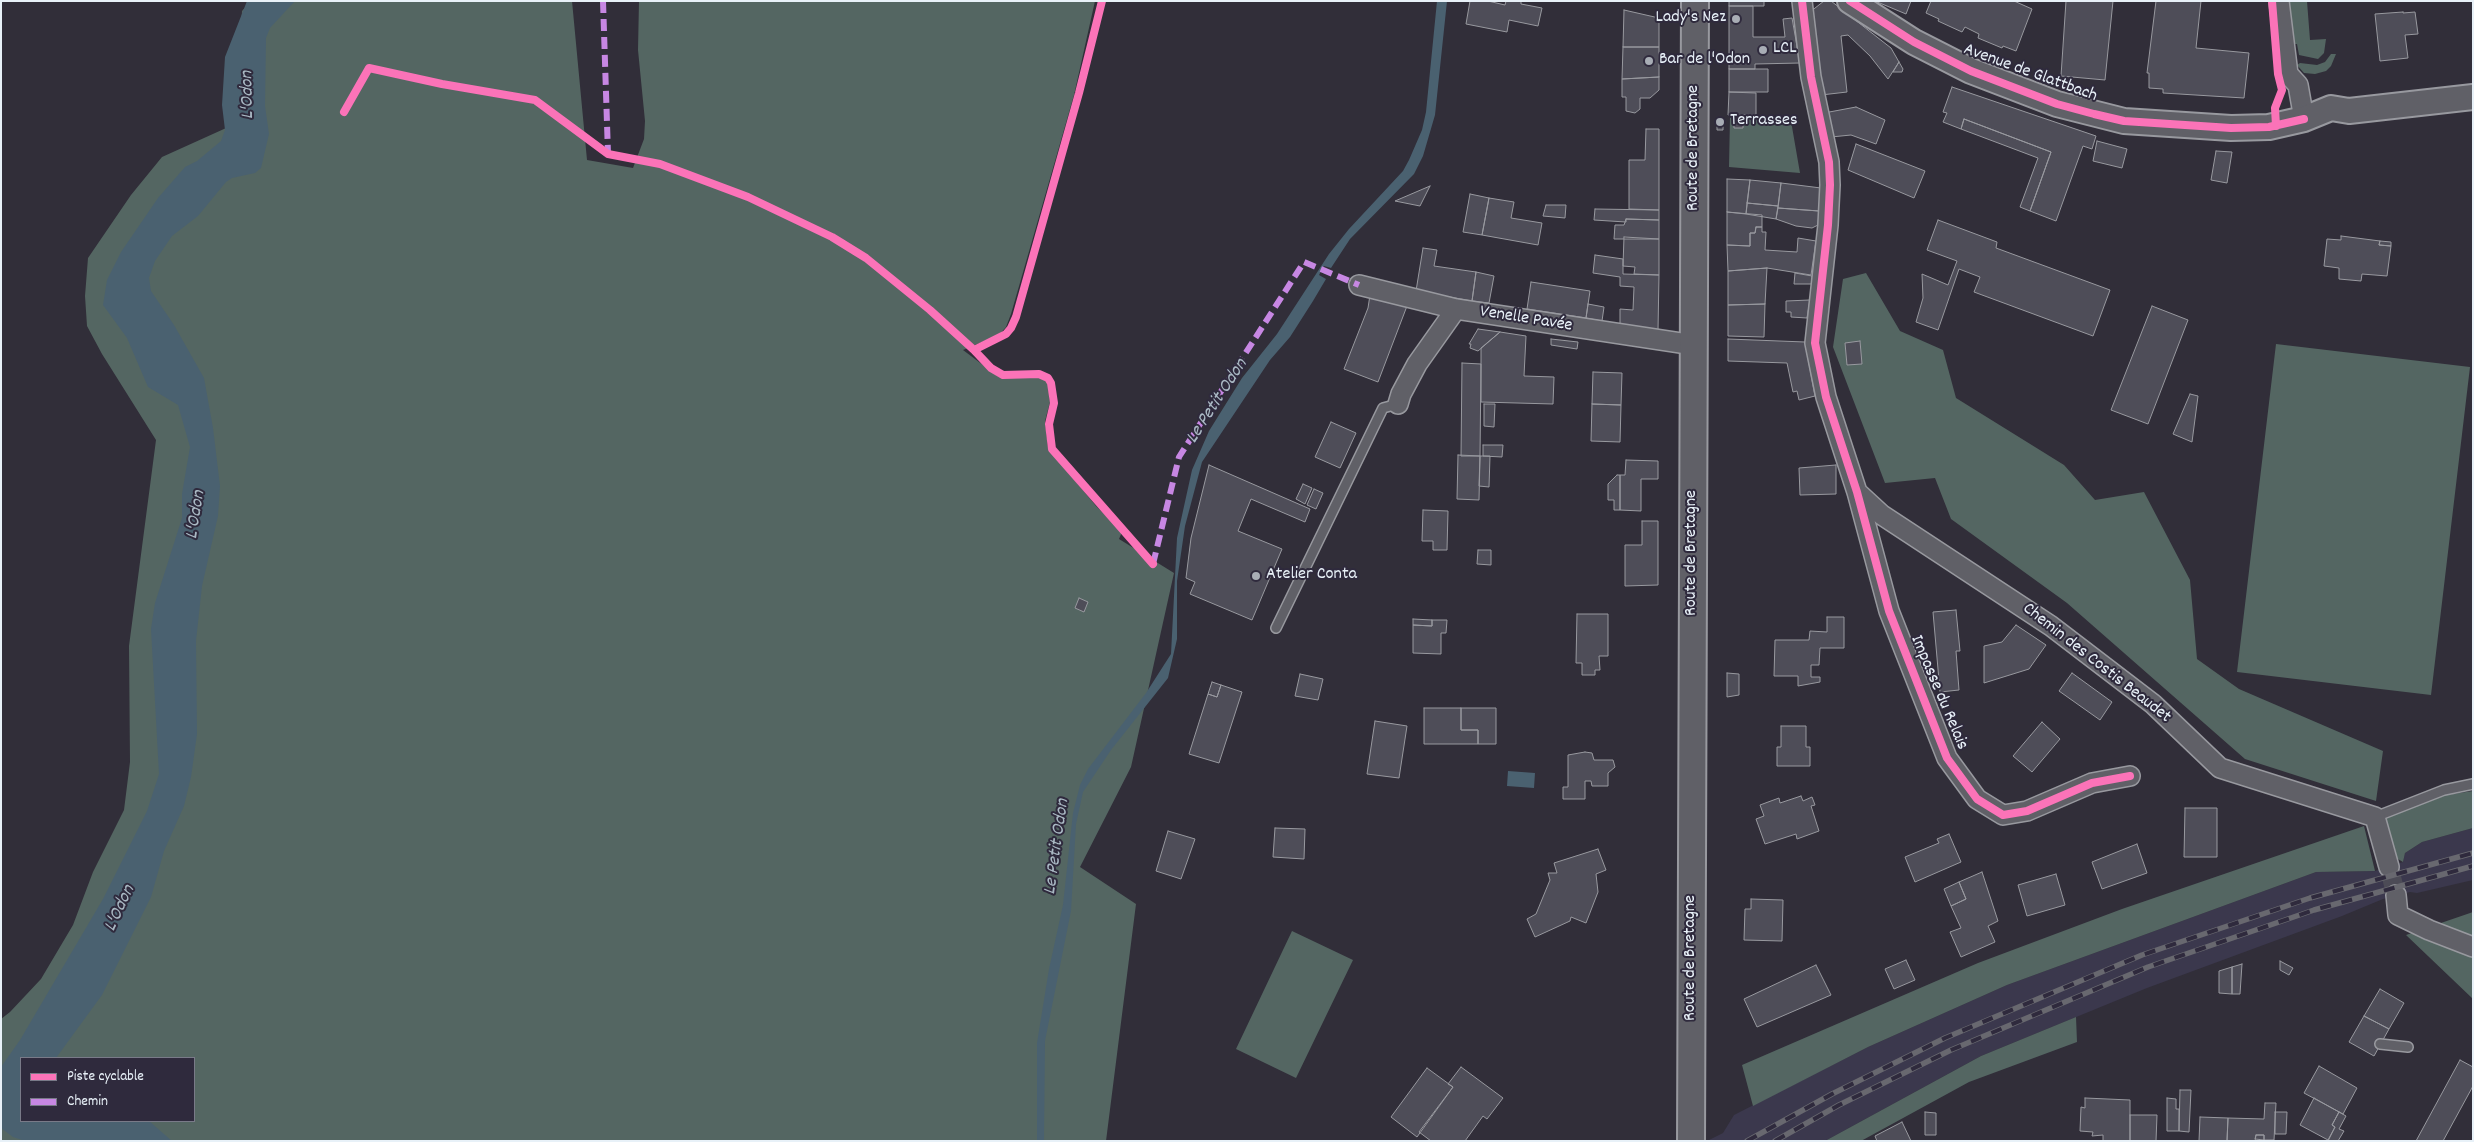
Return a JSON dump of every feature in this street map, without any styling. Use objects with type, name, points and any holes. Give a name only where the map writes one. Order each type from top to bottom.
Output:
[{"type":"main road","name":"Route de Bretagne","points":[[1691,1141],[1696,1]]},
{"type":"street","name":"Impasse du Relais","points":[[1802,1],[1811,77],[1829,162],[1830,185],[1828,225],[1815,343],[1826,397],[1857,492],[1889,611],[1908,665],[1947,758],[1977,799],[2004,815],[2026,811],[2092,783],[2130,776]]},
{"type":"street","name":"Avenue de Glattbach","points":[[1850,1],[1919,45],[1971,70],[2057,104],[2124,121],[2231,128],[2269,127],[2304,119],[2331,108],[2349,111],[2473,97]]},
{"type":"street","points":[[2279,1],[2288,74],[2298,85],[2304,119]]},
{"type":"street","name":"Venelle Pavée","points":[[1359,285],[1456,309],[1694,345]]},
{"type":"street","points":[[1398,404],[1401,394],[1417,364],[1456,309]]},
{"type":"street","name":"Chemin des Costis Beaudet","points":[[1857,492],[1882,515],[2059,632],[2153,704],[2220,768],[2375,817]]},
{"type":"street","points":[[2375,817],[2389,867]]},
{"type":"street","points":[[2396,896],[2398,915],[2429,930],[2473,947]]},
{"type":"lane","points":[[1276,628],[1382,408],[1398,404]]},
{"type":"lane","points":[[2375,817],[2444,790],[2473,784]]},
{"type":"lane","points":[[2380,1044],[2408,1048]]},
{"type":"shaded area","points":[[251,1],[572,1],[587,160],[633,168],[644,139],[645,121],[638,50],[639,1],[1095,1],[1074,95],[1011,314],[1006,327],[999,335],[963,350],[999,377],[1038,377],[1048,382],[1050,402],[1045,421],[1048,448],[1096,506],[1122,532],[1119,539],[1174,573],[1131,767],[1080,867],[1136,904],[1106,1141],[1,1141],[1,1019],[41,979],[73,925],[93,872],[124,810],[130,762],[129,646],[156,440],[102,354],[87,326],[85,296],[88,258],[131,195],[162,157],[235,124],[242,11]]},
{"type":"shaded area","points":[[2287,1],[2307,1],[2310,40],[2326,39],[2324,53],[2318,59],[2299,55],[2297,44],[2291,44]]},
{"type":"shaded area","points":[[2331,54],[2336,54],[2331,66],[2326,71],[2315,74],[2304,73],[2297,65],[2300,63],[2317,65],[2325,62]]},
{"type":"shaded area","points":[[1730,117],[1791,121],[1800,173],[1729,167]]},
{"type":"shaded area","points":[[1866,273],[1900,331],[1943,350],[1956,398],[2064,465],[2095,500],[2144,492],[2190,580],[2197,659],[2239,689],[2383,751],[2376,801],[2245,759],[2067,603],[1951,519],[1935,478],[1885,483],[1833,347],[1843,279]]},
{"type":"shaded area","points":[[2276,344],[2470,367],[2431,695],[2237,672]]},
{"type":"shaded area","points":[[2473,791],[2473,828],[2422,842],[2405,853],[2403,862],[2391,855],[2385,818],[2446,795]]},
{"type":"shaded area","points":[[2364,826],[2375,871],[2316,872],[2007,985],[1868,1047],[1753,1106],[1742,1065],[1978,963],[2122,909]]},
{"type":"shaded area","points":[[2473,828],[2473,880],[2383,899],[2147,988],[1981,1056],[1825,1141],[1707,1141],[1723,1133],[1734,1115],[1868,1047],[2007,985],[2316,872],[2375,871],[2403,862],[2405,853],[2422,842]]},
{"type":"shaded area","points":[[2473,912],[2473,999],[2406,935]]},
{"type":"shaded area","points":[[1292,931],[1353,960],[1296,1078],[1236,1049]]},
{"type":"shaded area","points":[[2076,1017],[2077,1042],[1969,1082],[1861,1141],[1825,1141],[1981,1056]]},
{"type":"water","name":"L'Odon","points":[[247,1],[295,1],[270,28],[266,38],[265,106],[269,134],[261,168],[255,173],[232,178],[226,182],[198,216],[172,236],[155,261],[149,278],[151,291],[174,325],[204,378],[213,428],[220,486],[218,516],[202,586],[196,641],[197,734],[191,777],[184,806],[164,851],[151,897],[102,995],[57,1057],[20,1057],[20,1122],[150,1122],[172,1141],[25,1141],[13,1137],[1,1128],[1,1067],[20,1040],[103,899],[147,811],[159,774],[151,629],[155,603],[182,518],[182,494],[190,447],[178,405],[148,387],[127,338],[103,305],[107,280],[121,252],[158,198],[185,167],[197,161],[221,141],[225,130],[222,105],[225,57]]},
{"type":"water","points":[[1437,1],[1447,1],[1435,115],[1423,156],[1414,174],[1350,239],[1331,268],[1324,266],[1319,275],[1326,279],[1313,301],[1290,337],[1270,360],[1202,462],[1185,526],[1177,581],[1177,639],[1168,678],[1111,750],[1083,792],[1076,824],[1071,911],[1045,1041],[1044,1141],[1037,1141],[1037,1043],[1049,969],[1063,905],[1073,813],[1080,785],[1088,769],[1146,693],[1171,654],[1177,538],[1192,470],[1209,431],[1242,378],[1277,334],[1329,254],[1349,229],[1403,171],[1409,160],[1422,130],[1426,112]]},
{"type":"water","points":[[1508,771],[1535,773],[1534,788],[1507,786]]},
{"type":"building","points":[[1470,1],[1488,1],[1505,5],[1506,1],[1521,1],[1521,4],[1542,8],[1538,26],[1509,20],[1507,32],[1466,24]]},
{"type":"building","points":[[1729,1],[1764,1],[1764,6],[1729,6]]},
{"type":"building","points":[[1824,1],[1831,1],[1891,48],[1899,62],[1888,79],[1870,56],[1848,35],[1841,36],[1847,92],[1821,95],[1810,12]]},
{"type":"building","points":[[1875,1],[1911,1],[1906,14]]},
{"type":"building","points":[[1931,1],[2014,1],[2032,9],[2016,51],[2003,46],[2002,48],[1978,38],[1979,34],[1965,27],[1962,32],[1938,21],[1939,19],[1926,13]]},
{"type":"building","points":[[2066,1],[2113,1],[2105,80],[2061,76]]},
{"type":"building","points":[[2156,1],[2201,1],[2196,48],[2249,53],[2244,98],[2163,93],[2163,89],[2149,88],[2149,73],[2147,73]]},
{"type":"building","name":"LCL","points":[[1729,6],[1753,6],[1753,37],[1785,37],[1783,19],[1792,18],[1800,63],[1755,64],[1755,69],[1729,69]]},
{"type":"building","points":[[1624,10],[1659,18],[1659,47],[1623,47]]},
{"type":"building","points":[[2415,12],[2418,34],[2405,35],[2408,58],[2380,61],[2375,14]]},
{"type":"building","points":[[1623,47],[1659,47],[1659,77],[1622,79]]},
{"type":"building","points":[[1899,62],[1903,69],[1902,72],[1893,72]]},
{"type":"building","points":[[1729,69],[1768,69],[1768,92],[1729,92]]},
{"type":"building","points":[[1659,77],[1659,90],[1650,98],[1640,98],[1640,109],[1635,113],[1626,111],[1626,97],[1622,97],[1622,79]]},
{"type":"building","points":[[1952,87],[2096,136],[2092,149],[2083,146],[2056,221],[2030,211],[2051,152],[1964,119],[1961,129],[1943,122],[1947,113],[1943,112]]},
{"type":"building","points":[[1729,92],[1756,93],[1756,115],[1728,115]]},
{"type":"building","points":[[1856,107],[1885,120],[1876,144],[1851,135],[1831,137],[1824,113]]},
{"type":"building","points":[[1717,119],[1723,119],[1723,130],[1717,130]]},
{"type":"building","points":[[1964,119],[2051,152],[2030,211],[2020,207],[2038,158],[1961,129]]},
{"type":"building","points":[[1734,120],[1743,120],[1743,128],[1734,128]]},
{"type":"building","points":[[1646,129],[1659,129],[1659,210],[1629,209],[1629,160],[1645,160]]},
{"type":"building","points":[[2097,141],[2127,149],[2122,168],[2093,161]]},
{"type":"building","points":[[1856,144],[1925,171],[1914,198],[1848,170]]},
{"type":"building","points":[[2216,151],[2232,152],[2227,183],[2211,180]]},
{"type":"building","points":[[1727,179],[1750,180],[1746,214],[1727,212]]},
{"type":"building","points":[[1750,180],[1781,183],[1778,206],[1747,203]]},
{"type":"building","points":[[1781,183],[1821,188],[1819,211],[1778,208]]},
{"type":"building","points":[[1430,186],[1420,206],[1395,201]]},
{"type":"building","points":[[1470,194],[1489,198],[1482,235],[1463,232]]},
{"type":"building","points":[[1489,198],[1514,202],[1511,218],[1542,223],[1538,245],[1482,235]]},
{"type":"building","points":[[1747,203],[1778,206],[1776,219],[1746,214]]},
{"type":"building","points":[[1546,205],[1566,205],[1565,218],[1543,216]]},
{"type":"building","points":[[1778,208],[1819,211],[1818,225],[1812,228],[1796,226],[1776,219]]},
{"type":"building","points":[[1595,209],[1659,210],[1659,220],[1626,219],[1626,222],[1594,220]]},
{"type":"building","points":[[1727,212],[1762,215],[1762,227],[1756,227],[1755,233],[1750,233],[1750,246],[1727,245]]},
{"type":"building","points":[[1626,219],[1659,220],[1659,239],[1614,239],[1615,225],[1624,225]]},
{"type":"building","points":[[1938,220],[1997,242],[1996,248],[2110,290],[2093,336],[1974,292],[1980,277],[1959,269],[1938,330],[1916,322],[1923,298],[1922,274],[1948,285],[1957,261],[1927,250]]},
{"type":"building","points":[[1756,227],[1762,227],[1762,232],[1766,232],[1765,250],[1797,252],[1798,238],[1816,241],[1811,275],[1767,268],[1728,271],[1727,245],[1750,246],[1750,233],[1755,233]]},
{"type":"building","points":[[2341,236],[2380,241],[2379,245],[2391,246],[2387,276],[2362,274],[2361,281],[2339,279],[2339,268],[2324,266],[2327,239],[2341,240]]},
{"type":"building","points":[[1624,237],[1659,239],[1659,275],[1634,274],[1635,267],[1623,266]]},
{"type":"building","points":[[2380,241],[2391,242],[2391,246],[2379,245]]},
{"type":"building","points":[[1423,248],[1437,250],[1434,266],[1476,272],[1472,301],[1416,291]]},
{"type":"building","points":[[1595,255],[1623,259],[1623,274],[1659,275],[1658,330],[1620,324],[1620,309],[1633,310],[1634,287],[1620,286],[1620,277],[1593,273]]},
{"type":"building","points":[[1767,268],[1765,304],[1728,305],[1728,271]]},
{"type":"building","points":[[1476,272],[1494,276],[1489,303],[1472,301]]},
{"type":"building","points":[[1795,273],[1812,276],[1812,284],[1794,284]]},
{"type":"building","points":[[1531,282],[1590,291],[1586,318],[1527,309]]},
{"type":"building","points":[[1370,295],[1407,306],[1378,382],[1344,369],[1368,308]]},
{"type":"building","points":[[1810,300],[1807,318],[1791,317],[1791,312],[1786,312],[1786,301]]},
{"type":"building","points":[[1588,304],[1604,307],[1602,321],[1586,318]]},
{"type":"building","points":[[1765,304],[1764,337],[1728,336],[1728,305]]},
{"type":"building","points":[[2152,306],[2188,320],[2148,424],[2111,410]]},
{"type":"building","points":[[1478,329],[1500,332],[1478,351],[1470,348],[1471,344],[1469,344]]},
{"type":"building","points":[[1500,332],[1526,336],[1524,376],[1554,377],[1553,404],[1481,402],[1481,348]]},
{"type":"building","points":[[1551,339],[1578,342],[1577,349],[1551,345]]},
{"type":"building","points":[[1728,339],[1805,342],[1815,396],[1799,400],[1797,391],[1793,392],[1787,363],[1728,361]]},
{"type":"building","points":[[1860,341],[1862,364],[1847,365],[1845,343]]},
{"type":"building","points":[[1462,363],[1481,364],[1480,456],[1461,456]]},
{"type":"building","points":[[1593,372],[1622,373],[1621,405],[1592,404]]},
{"type":"building","points":[[2190,394],[2198,396],[2192,442],[2173,434]]},
{"type":"building","points":[[1484,404],[1495,404],[1494,427],[1484,426]]},
{"type":"building","points":[[1592,404],[1621,405],[1620,442],[1591,441]]},
{"type":"building","points":[[1331,422],[1356,433],[1340,468],[1315,457]]},
{"type":"building","points":[[1483,445],[1503,445],[1502,457],[1483,456]]},
{"type":"building","points":[[1458,455],[1480,456],[1479,500],[1457,499]]},
{"type":"building","points":[[1480,456],[1490,456],[1489,487],[1479,486]]},
{"type":"building","points":[[1626,460],[1658,461],[1658,479],[1641,479],[1641,511],[1620,510],[1620,475],[1625,475]]},
{"type":"building","points":[[1209,465],[1310,509],[1305,522],[1251,499],[1238,531],[1282,549],[1252,620],[1190,594],[1195,582],[1186,578],[1191,538]]},
{"type":"building","points":[[1836,465],[1836,494],[1800,495],[1799,468]]},
{"type":"building","points":[[1617,475],[1620,475],[1620,510],[1614,510],[1614,500],[1608,500],[1608,484]]},
{"type":"building","points":[[1303,484],[1312,488],[1305,504],[1296,499]]},
{"type":"building","points":[[1314,489],[1323,493],[1316,509],[1307,505]]},
{"type":"building","points":[[1423,510],[1448,511],[1447,550],[1433,550],[1433,541],[1422,541]]},
{"type":"building","points":[[1642,521],[1658,521],[1658,585],[1625,586],[1625,545],[1642,545]]},
{"type":"building","points":[[1478,550],[1491,550],[1491,565],[1477,564]]},
{"type":"building","points":[[1079,598],[1088,602],[1084,612],[1075,608]]},
{"type":"building","points":[[1956,610],[1960,651],[1956,651],[1959,690],[1940,692],[1933,612]]},
{"type":"building","points":[[1577,614],[1608,614],[1608,656],[1599,656],[1600,670],[1595,670],[1595,675],[1582,675],[1582,663],[1576,663]]},
{"type":"building","points":[[1827,617],[1844,617],[1844,648],[1820,648],[1819,665],[1811,665],[1811,677],[1820,677],[1820,682],[1798,686],[1798,676],[1774,676],[1775,640],[1809,640],[1810,631],[1827,632]]},
{"type":"building","points":[[1413,619],[1432,620],[1432,626],[1413,625]]},
{"type":"building","points":[[1432,620],[1447,620],[1446,633],[1441,633],[1441,654],[1413,653],[1413,625],[1432,626]]},
{"type":"building","points":[[2016,625],[2046,645],[2029,669],[1984,683],[1984,646],[2002,642]]},
{"type":"building","points":[[1727,673],[1739,674],[1739,695],[1727,697]]},
{"type":"building","points":[[2072,673],[2112,702],[2100,720],[2059,691]]},
{"type":"building","points":[[1300,674],[1323,679],[1318,700],[1295,696]]},
{"type":"building","points":[[1212,682],[1221,685],[1217,697],[1208,694]]},
{"type":"building","points":[[1221,685],[1242,692],[1219,763],[1189,754],[1208,694],[1217,697]]},
{"type":"building","points":[[1424,708],[1461,708],[1461,730],[1478,730],[1478,744],[1424,744]]},
{"type":"building","points":[[1461,708],[1496,708],[1496,744],[1478,744],[1478,730],[1461,730]]},
{"type":"building","points":[[1375,721],[1407,726],[1399,778],[1367,774]]},
{"type":"building","points":[[2042,722],[2060,739],[2032,772],[2013,756]]},
{"type":"building","points":[[1781,726],[1806,726],[1806,747],[1810,747],[1810,766],[1777,766],[1777,747],[1781,747]]},
{"type":"building","points":[[1585,752],[1592,753],[1594,760],[1613,760],[1615,767],[1608,773],[1608,786],[1592,786],[1591,781],[1585,781],[1585,799],[1563,799],[1563,787],[1568,787],[1568,755]]},
{"type":"building","points":[[1801,796],[1803,801],[1812,797],[1815,805],[1811,806],[1819,831],[1797,839],[1796,834],[1765,844],[1756,819],[1764,816],[1760,805],[1779,798],[1780,803]]},
{"type":"building","points":[[2185,808],[2217,808],[2217,857],[2184,857]]},
{"type":"building","points":[[1275,828],[1305,829],[1304,859],[1273,857]]},
{"type":"building","points":[[1168,831],[1195,839],[1181,879],[1156,871]]},
{"type":"building","points":[[1949,834],[1961,862],[1915,882],[1905,857],[1939,843],[1937,839]]},
{"type":"building","points":[[2137,844],[2147,873],[2102,889],[2092,862]]},
{"type":"building","points":[[1598,849],[1606,870],[1596,874],[1598,892],[1586,923],[1571,917],[1570,921],[1535,937],[1527,919],[1536,914],[1550,880],[1548,873],[1557,873],[1554,863]]},
{"type":"building","points":[[1982,872],[1998,921],[1988,926],[1995,942],[1961,957],[1950,932],[1961,928],[1951,906],[1966,899],[1959,882]]},
{"type":"building","points":[[2056,874],[2065,905],[2027,916],[2018,885]]},
{"type":"building","points":[[1959,882],[1966,899],[1951,906],[1944,889]]},
{"type":"building","points":[[1751,899],[1783,900],[1782,941],[1744,940],[1745,909],[1751,909]]},
{"type":"building","points":[[1906,960],[1915,980],[1894,989],[1885,969]]},
{"type":"building","points":[[2280,961],[2293,968],[2289,975],[2280,970]]},
{"type":"building","points":[[2242,964],[2240,994],[2232,994],[2232,967]]},
{"type":"building","points":[[1816,965],[1831,995],[1757,1027],[1744,999]]},
{"type":"building","points":[[2232,967],[2232,994],[2219,993],[2219,971]]},
{"type":"building","points":[[2380,989],[2404,1003],[2389,1029],[2364,1016]]},
{"type":"building","points":[[2364,1016],[2389,1029],[2374,1056],[2349,1042]]},
{"type":"building","points":[[2460,1060],[2473,1067],[2473,1086],[2443,1141],[2416,1141]]},
{"type":"building","points":[[2319,1066],[2357,1088],[2343,1114],[2304,1093]]},
{"type":"building","points":[[1461,1067],[1503,1098],[1487,1119],[1483,1116],[1465,1141],[1431,1141],[1419,1132],[1453,1087],[1448,1084]]},
{"type":"building","points":[[1427,1068],[1453,1087],[1417,1137],[1391,1117]]},
{"type":"building","points":[[2180,1090],[2191,1090],[2189,1132],[2179,1131]]},
{"type":"building","points":[[2085,1098],[2130,1100],[2130,1141],[2103,1141],[2103,1135],[2092,1136],[2093,1132],[2080,1131],[2081,1107],[2085,1108]]},
{"type":"building","points":[[2167,1098],[2176,1099],[2176,1109],[2179,1109],[2179,1131],[2167,1131]]},
{"type":"building","points":[[2314,1098],[2339,1112],[2332,1125],[2335,1127],[2328,1140],[2300,1125]]},
{"type":"building","points":[[2265,1103],[2276,1103],[2274,1140],[2264,1140],[2264,1135],[2256,1135],[2255,1141],[2227,1141],[2228,1118],[2264,1119]]},
{"type":"building","points":[[1925,1112],[1936,1113],[1936,1135],[1925,1135]]},
{"type":"building","points":[[2275,1112],[2287,1112],[2286,1134],[2275,1134]]},
{"type":"building","points":[[2339,1112],[2346,1116],[2339,1129],[2344,1131],[2338,1141],[2328,1141],[2335,1127],[2332,1125]]},
{"type":"building","points":[[2130,1115],[2157,1115],[2156,1141],[2130,1141]]},
{"type":"building","points":[[2200,1117],[2228,1118],[2227,1141],[2199,1141]]},
{"type":"building","points":[[1902,1122],[1911,1141],[1877,1141],[1875,1136]]},
{"type":"building","points":[[2256,1135],[2264,1135],[2264,1140],[2255,1139]]},
{"type":"tunnel","points":[[2389,867],[2396,895]]},
{"type":"railway","points":[[1747,1141],[1832,1094],[1945,1038],[2142,955],[2310,898],[2473,853]]},
{"type":"railway","points":[[1775,1141],[1839,1105],[1951,1050],[2148,967],[2314,910],[2473,866]]},
{"type":"marked path","points":[[603,1],[608,154]]},
{"type":"marked path","points":[[1153,564],[1179,457],[1304,262],[1359,285]]},
{"type":"cycle path","points":[[1102,1],[1079,93],[1016,317],[1006,334],[974,350],[991,368],[1003,375],[1039,374],[1048,378],[1051,383],[1054,403],[1049,424],[1052,449],[1153,564]]},
{"type":"cycle path","points":[[1802,1],[1811,77],[1829,162],[1830,185],[1828,225],[1815,343],[1826,397],[1857,492],[1889,611],[1947,758],[1977,799],[2003,815],[2027,811],[2092,783],[2130,776]]},
{"type":"cycle path","points":[[1850,1],[1914,42],[1971,71],[2057,104],[2094,114],[2124,121],[2231,128],[2269,127],[2304,119]]},
{"type":"cycle path","points":[[2272,1],[2278,74],[2282,90],[2275,108],[2276,126]]},
{"type":"cycle path","points":[[344,112],[369,68],[442,84],[535,100],[608,154],[660,164],[748,197],[832,237],[866,258],[930,310],[974,350]]},
{"type":"place","name":"Lady's Nez","points":[[1736,19]]},
{"type":"place","name":"LCL","points":[[1763,50]]},
{"type":"place","name":"Bar de l'Odon","points":[[1649,61]]},
{"type":"place","name":"Terrasses","points":[[1720,122]]},
{"type":"place","name":"Atelier Conta","points":[[1256,576]]},
{"type":"water label","name":"Le Petit Odon","points":[[1218,402]]},
{"type":"water label","name":"Le Petit Odon","points":[[1058,847]]}]
